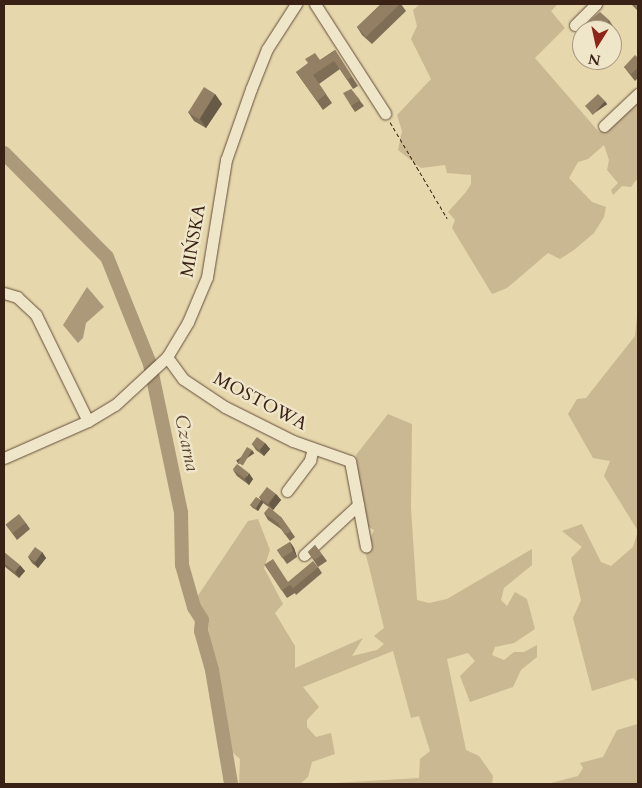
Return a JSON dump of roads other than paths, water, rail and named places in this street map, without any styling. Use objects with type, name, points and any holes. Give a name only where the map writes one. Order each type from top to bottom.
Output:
[{"type":"street","name":"MIŃSKA","points":[[4,458],[88,421],[137,388],[164,361],[188,322],[207,277],[226,160],[251,88],[267,49],[296,4]]},
{"type":"street","points":[[314,4],[384,113]]},
{"type":"street","points":[[579,20],[596,4]]},
{"type":"street","points":[[604,126],[638,94]]},
{"type":"street","points":[[4,293],[17,297],[36,315],[88,421]]},
{"type":"street","name":"MOSTOWA","points":[[164,361],[183,379],[225,407],[313,448],[350,461],[366,547]]},
{"type":"street","points":[[287,490],[310,460],[313,448]]},
{"type":"street","points":[[304,555],[358,505]]},
{"type":"waterway","name":"Czarna","points":[[4,153],[107,257],[150,364],[181,513],[182,565],[194,607],[202,620],[201,631],[212,670],[231,784]]}]
